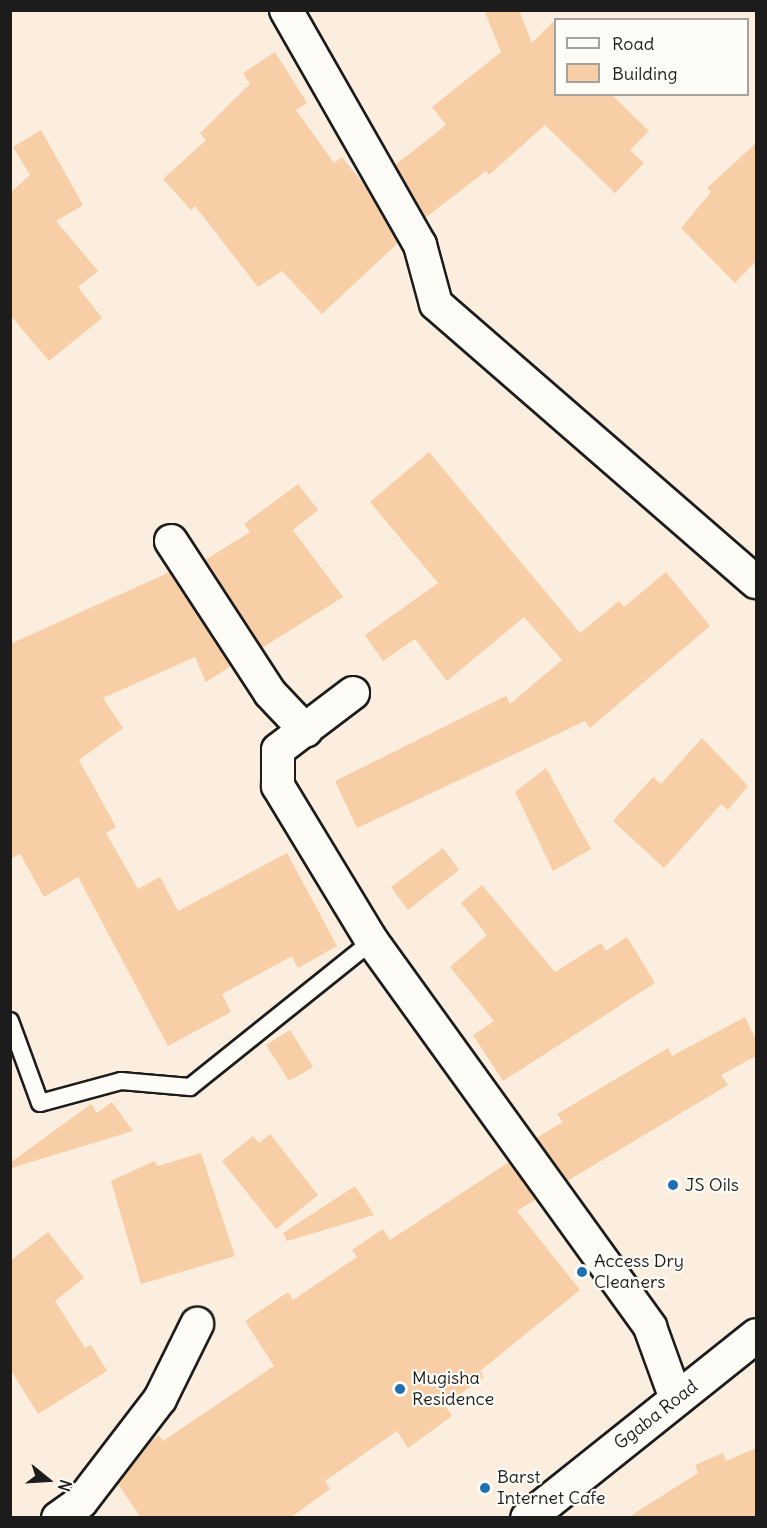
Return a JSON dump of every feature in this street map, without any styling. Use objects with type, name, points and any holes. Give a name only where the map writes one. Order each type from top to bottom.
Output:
[{"type":"main road","name":"Ggaba Road","points":[[527,1518],[756,1335]]},
{"type":"street","points":[[286,10],[420,245],[436,304],[756,582]]},
{"type":"street","points":[[171,541],[270,693],[306,731]]},
{"type":"street","points":[[353,693],[306,731],[278,750],[278,786],[372,942],[643,1318],[676,1399]]},
{"type":"street","points":[[78,1512],[160,1399],[197,1324]]},
{"type":"lane","points":[[10,1021],[40,1104],[121,1081],[190,1087],[372,942]]},
{"type":"building","points":[[484,10],[519,10],[532,43],[554,21],[554,96],[613,96],[649,131],[630,150],[644,163],[615,193],[545,125],[489,175],[486,171],[425,218],[395,165],[446,125],[432,107],[501,52]]},
{"type":"building","points":[[275,52],[307,103],[296,110],[334,163],[342,157],[366,187],[398,243],[322,314],[282,271],[258,287],[195,206],[191,210],[163,179],[206,140],[200,133],[250,84],[243,73]]},
{"type":"building","points":[[41,130],[83,205],[56,221],[98,271],[78,287],[102,318],[49,361],[10,315],[10,193],[30,175],[13,147]]},
{"type":"building","points":[[756,143],[756,261],[735,283],[681,228],[711,192],[707,188]]},
{"type":"building","points":[[429,452],[580,633],[619,601],[624,607],[666,572],[710,626],[590,728],[585,721],[357,828],[335,781],[506,696],[510,704],[562,660],[524,617],[447,681],[415,639],[383,661],[365,635],[438,583],[370,502]]},
{"type":"building","points":[[298,484],[318,510],[293,530],[343,597],[262,648],[205,560],[250,532],[244,524]]},
{"type":"building","points":[[170,572],[231,666],[206,682],[195,657],[103,698],[123,728],[79,760],[116,827],[106,833],[138,889],[160,877],[178,911],[287,853],[337,946],[298,968],[292,956],[222,994],[231,1012],[168,1046],[78,877],[44,897],[20,854],[10,859],[10,644]]},
{"type":"building","points":[[702,738],[748,786],[728,810],[721,804],[664,868],[613,821],[653,777],[661,784]]},
{"type":"building","points":[[546,768],[591,849],[553,871],[515,792]]},
{"type":"building","points":[[443,848],[459,870],[408,910],[391,887]]},
{"type":"building","points":[[482,885],[555,972],[601,943],[606,951],[627,937],[655,983],[503,1081],[473,1035],[494,1021],[450,967],[487,935],[461,903]]},
{"type":"building","points":[[745,1017],[756,1040],[756,1056],[721,1075],[728,1085],[567,1181],[536,1138],[563,1122],[557,1114],[668,1048],[672,1056]]},
{"type":"building","points":[[290,1030],[313,1067],[289,1081],[266,1045]]},
{"type":"building","points":[[112,1102],[133,1131],[11,1168],[10,1163],[91,1104],[97,1113]]},
{"type":"building","points":[[270,1134],[318,1195],[276,1229],[222,1161],[253,1136],[259,1143]]},
{"type":"building","points":[[201,1153],[235,1256],[141,1284],[111,1181],[154,1161],[158,1166]]},
{"type":"building","points":[[509,1162],[536,1199],[517,1211],[580,1290],[480,1371],[484,1377],[445,1405],[452,1416],[408,1448],[397,1431],[325,1481],[330,1489],[290,1518],[141,1518],[118,1484],[151,1441],[159,1435],[163,1441],[274,1366],[245,1321],[288,1292],[293,1300],[357,1257],[352,1250],[383,1229],[390,1240]]},
{"type":"building","points":[[355,1186],[374,1215],[287,1241],[283,1233]]},
{"type":"building","points":[[48,1232],[84,1278],[55,1301],[85,1348],[91,1345],[107,1371],[38,1414],[10,1369],[10,1261]]},
{"type":"building","points":[[756,1448],[756,1518],[627,1518],[698,1473],[695,1465],[723,1453],[726,1461]]},
{"type":"place","name":"JS Oils","points":[[673,1185]]},
{"type":"place","name":"Access Dry Cleaners","points":[[582,1272]]},
{"type":"place","name":"Mugisha Residence","points":[[400,1389]]},
{"type":"place","name":"Barst Internet Cafe","points":[[485,1488]]}]
